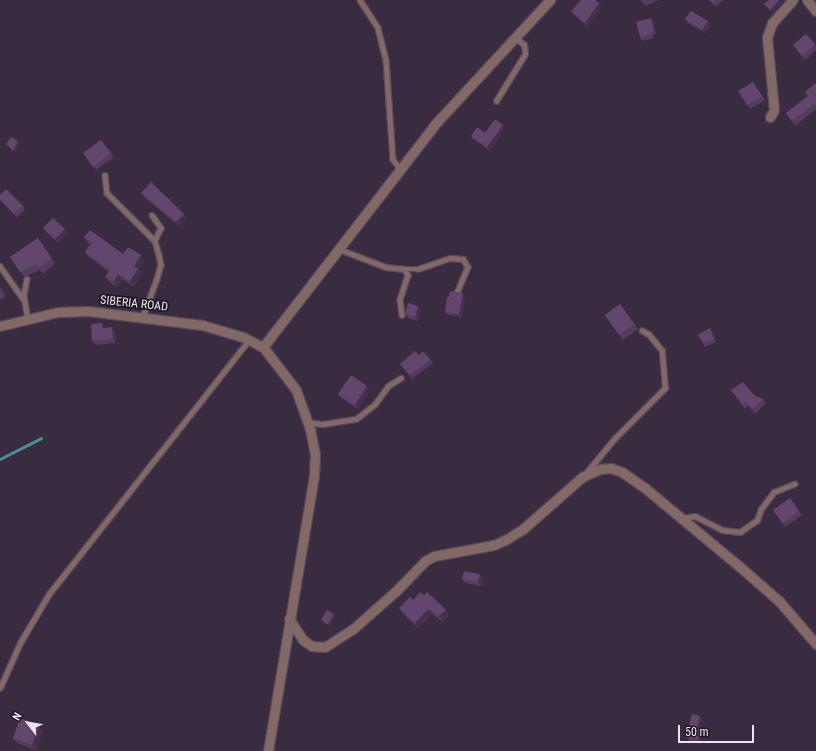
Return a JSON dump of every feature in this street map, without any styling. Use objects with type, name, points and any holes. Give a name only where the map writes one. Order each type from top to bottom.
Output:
[{"type":"street","points":[[268,751],[314,476],[315,455],[308,422],[296,390],[263,347],[436,123],[513,37],[550,0]]},
{"type":"street","points":[[770,117],[774,110],[767,37],[772,23],[793,0]]},
{"type":"street","points":[[807,0],[816,11]]},
{"type":"street","name":"SIBERIA ROAD","points":[[0,326],[58,312],[88,311],[143,316],[202,324],[249,340],[263,347]]},
{"type":"street","points":[[289,619],[303,640],[312,646],[324,647],[353,629],[396,591],[425,561],[434,556],[494,545],[507,539],[522,529],[582,477],[600,469],[622,472],[680,518],[779,601],[816,644]]},
{"type":"lane","points":[[360,0],[378,28],[386,68],[393,159],[400,169]]},
{"type":"lane","points":[[496,101],[525,54],[524,45],[513,37]]},
{"type":"lane","points":[[105,175],[107,193],[155,241],[161,265],[143,316]]},
{"type":"lane","points":[[152,215],[161,228],[155,241]]},
{"type":"lane","points":[[339,249],[386,267],[404,269],[418,269],[450,258],[463,260],[468,267],[457,293]]},
{"type":"lane","points":[[0,266],[24,300]]},
{"type":"lane","points":[[402,315],[400,300],[408,275],[404,269]]},
{"type":"lane","points":[[27,279],[24,300],[28,319]]},
{"type":"lane","points":[[582,477],[615,438],[665,388],[662,352],[649,335],[642,331]]},
{"type":"lane","points":[[0,688],[20,643],[49,594],[249,340]]},
{"type":"lane","points":[[308,422],[323,424],[356,419],[375,404],[388,386],[401,378]]},
{"type":"lane","points":[[680,518],[695,516],[722,530],[740,532],[757,520],[760,509],[774,492],[794,484]]},
{"type":"building","points":[[581,0],[595,0],[599,3],[585,23],[571,11]]},
{"type":"building","points":[[769,0],[779,0],[770,10],[764,4]]},
{"type":"building","points":[[691,11],[708,21],[702,30],[685,19]]},
{"type":"building","points":[[651,18],[654,30],[651,31],[651,34],[640,37],[636,22]]},
{"type":"building","points":[[806,34],[815,44],[802,56],[793,45]]},
{"type":"building","points":[[753,82],[762,96],[747,105],[738,91]]},
{"type":"building","points":[[816,83],[816,105],[815,103],[792,121],[786,113],[808,96],[805,92]]},
{"type":"building","points":[[495,119],[503,125],[487,147],[471,136],[477,127],[485,133]]},
{"type":"building","points":[[11,137],[18,141],[13,151],[6,144]]},
{"type":"building","points":[[101,140],[111,153],[93,167],[83,153]]},
{"type":"building","points":[[151,182],[184,214],[176,222],[141,193]]},
{"type":"building","points":[[6,189],[23,206],[14,214],[0,199],[0,195]]},
{"type":"building","points":[[53,218],[65,229],[55,239],[43,228]]},
{"type":"building","points":[[90,230],[123,254],[128,247],[141,255],[134,266],[138,269],[130,281],[118,274],[114,281],[105,277],[110,270],[85,252],[92,243],[84,237]]},
{"type":"building","points":[[38,238],[51,258],[39,268],[36,264],[20,272],[10,257]]},
{"type":"building","points":[[450,291],[463,293],[459,314],[445,312],[447,297],[449,297]]},
{"type":"building","points":[[408,303],[418,306],[415,317],[405,314]]},
{"type":"building","points":[[620,304],[634,324],[619,335],[605,315]]},
{"type":"building","points":[[102,323],[103,328],[112,327],[113,339],[92,341],[91,324]]},
{"type":"building","points":[[710,328],[714,339],[703,343],[698,335]]},
{"type":"building","points":[[415,351],[419,355],[423,351],[430,359],[410,375],[400,364]]},
{"type":"building","points":[[351,375],[367,386],[355,405],[338,394]]},
{"type":"building","points":[[743,382],[755,396],[763,399],[752,410],[746,401],[743,405],[731,390]]},
{"type":"building","points":[[790,498],[799,511],[783,523],[773,510]]},
{"type":"building","points":[[464,571],[480,574],[478,582],[462,579]]},
{"type":"building","points":[[420,592],[424,595],[427,592],[446,610],[439,616],[428,609],[415,623],[399,608],[410,597],[413,600]]},
{"type":"building","points":[[327,610],[334,614],[328,624],[321,620]]},
{"type":"building","points":[[692,714],[700,716],[697,729],[701,730],[698,740],[686,737]]},
{"type":"building","points":[[20,718],[39,725],[32,745],[13,738]]},
{"type":"waterway","points":[[0,459],[41,438]]}]
